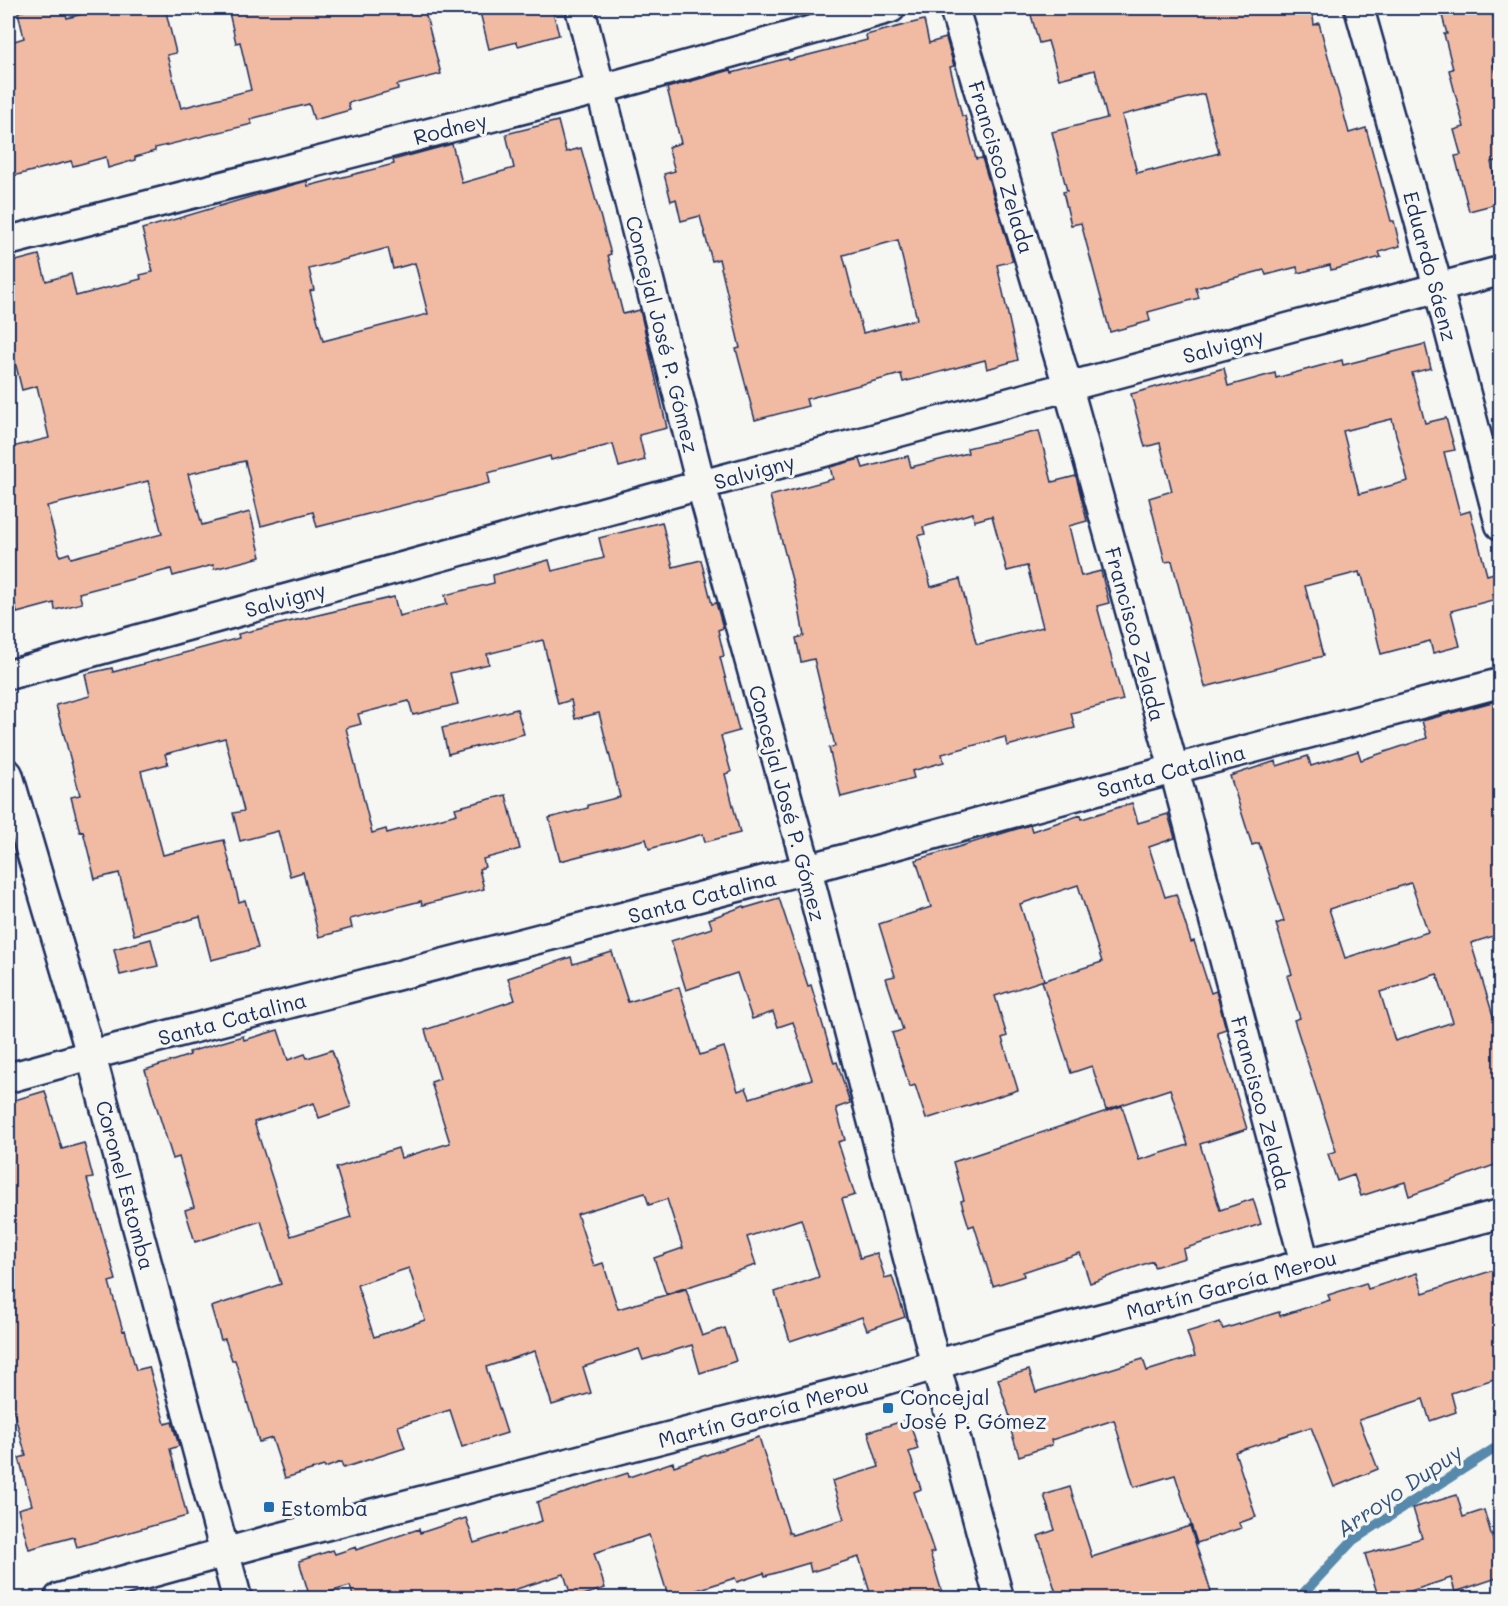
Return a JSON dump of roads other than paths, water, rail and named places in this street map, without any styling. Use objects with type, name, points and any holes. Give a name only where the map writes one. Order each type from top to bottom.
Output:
[{"type":"street","name":"Concejal José P. Gómez","points":[[580,8],[701,485],[807,869],[999,1599]]},
{"type":"street","name":"Rodney","points":[[8,241],[601,89],[891,8]]},
{"type":"street","name":"Francisco Zelada","points":[[954,8],[1068,387],[1174,769],[1305,1264]]},
{"type":"street","name":"Eduardo Sáenz","points":[[1359,8],[1438,287],[1500,525]]},
{"type":"street","name":"Salvigny","points":[[8,675],[701,485],[1500,271]]},
{"type":"street","name":"Santa Catalina","points":[[8,1078],[807,869],[1500,683]]},
{"type":"street","name":"Coronel Estomba","points":[[8,774],[91,1055],[237,1599]]},
{"type":"street","name":"Martín García Merou","points":[[59,1599],[223,1553],[936,1366],[1002,1345],[1500,1214]]},
{"type":"waterway","name":"Arroyo Dupuy","points":[[1299,1598],[1353,1540],[1500,1445]]},
{"type":"place","name":"Concejal José P. Gómez","points":[[888,1408]]},
{"type":"place","name":"Estomba","points":[[269,1507]]}]
